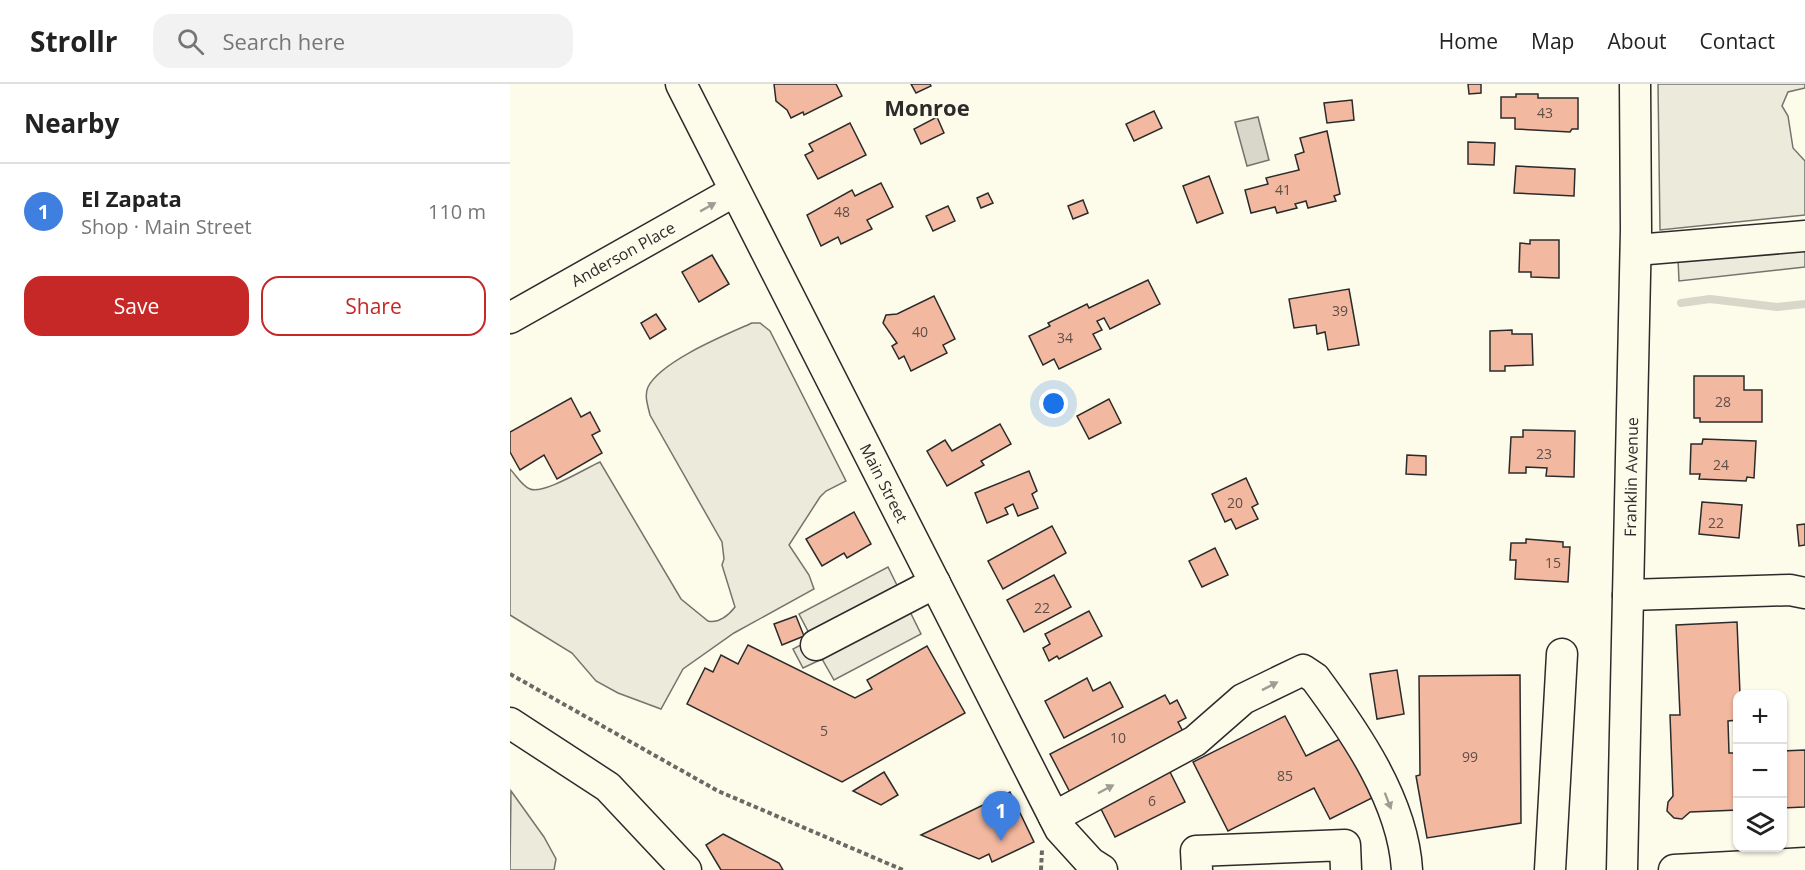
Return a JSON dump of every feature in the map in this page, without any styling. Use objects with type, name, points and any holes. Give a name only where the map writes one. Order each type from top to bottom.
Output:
[{"type":"street","name":"Franklin Avenue","points":[[1622,870],[1636,250],[1635,84]]},
{"type":"street","name":"Main Street","points":[[692,88],[735,191],[1054,817],[1075,846],[1102,870]]},
{"type":"street","name":"Anderson Place","points":[[510,318],[735,191]]},
{"type":"street","points":[[1636,250],[1805,236]]},
{"type":"street","points":[[816,645],[935,583]]},
{"type":"street","points":[[1628,595],[1790,590],[1805,593]]},
{"type":"street","points":[[1550,870],[1562,654]]},
{"type":"street","points":[[1054,817],[1196,741],[1243,699],[1303,670],[1315,678],[1371,759],[1402,838],[1407,870]]},
{"type":"street","points":[[510,723],[608,787],[686,870]]},
{"type":"street","points":[[1197,870],[1196,851],[1345,844],[1346,870]]},
{"type":"street","points":[[1674,870],[1805,863]]},
{"type":"path","points":[[510,674],[718,791],[903,870]]},
{"type":"shaded area","points":[[1658,84],[1805,84],[1805,88],[1788,92],[1782,106],[1788,116],[1793,148],[1805,161],[1805,215],[1660,230]]},
{"type":"shaded area","points":[[1258,117],[1269,160],[1247,166],[1235,122]]},
{"type":"shaded area","points":[[1805,223],[1805,267],[1679,281],[1677,236]]},
{"type":"shaded area","points":[[752,323],[760,323],[770,331],[846,481],[826,491],[820,497],[789,545],[809,575],[814,589],[734,633],[683,669],[661,709],[618,693],[596,681],[572,653],[510,615],[510,469],[524,485],[536,490],[554,485],[600,462],[681,599],[708,621],[723,618],[735,607],[722,565],[724,559],[722,542],[650,415],[646,394],[655,377],[680,358]]},
{"type":"shaded area","points":[[888,567],[921,634],[834,680],[822,659],[803,668],[793,649],[812,639],[799,614]]},
{"type":"shaded area","points":[[511,791],[544,837],[556,859],[554,870],[510,870]]},
{"type":"building","points":[[774,84],[836,84],[842,96],[804,115],[803,112],[791,118],[787,110],[776,101]]},
{"type":"building","points":[[911,84],[930,84],[931,86],[916,93]]},
{"type":"building","points":[[1468,84],[1481,84],[1481,93],[1469,94]]},
{"type":"building","points":[[1516,94],[1538,94],[1538,98],[1578,98],[1578,129],[1572,129],[1570,132],[1515,129],[1515,118],[1501,118],[1501,97],[1516,97]]},
{"type":"building","points":[[1352,100],[1354,120],[1327,123],[1324,103]]},
{"type":"building","points":[[1154,111],[1162,128],[1134,141],[1126,124]]},
{"type":"building","points":[[937,117],[944,133],[921,144],[914,129]]},
{"type":"building","points":[[850,123],[866,155],[818,179],[805,155],[813,151],[809,144]]},
{"type":"building","points":[[1327,131],[1340,194],[1334,196],[1336,201],[1308,208],[1306,201],[1295,204],[1297,208],[1277,213],[1275,207],[1251,213],[1245,190],[1268,184],[1266,178],[1299,170],[1295,155],[1304,152],[1300,138]]},
{"type":"building","points":[[1468,142],[1495,143],[1494,165],[1468,164]]},
{"type":"building","points":[[1516,166],[1575,169],[1574,196],[1514,193]]},
{"type":"building","points":[[1209,176],[1223,213],[1197,223],[1183,186]]},
{"type":"building","points":[[881,183],[893,207],[867,220],[872,229],[841,244],[838,237],[821,246],[807,215],[852,190],[855,196]]},
{"type":"building","points":[[988,193],[993,203],[981,208],[977,198]]},
{"type":"building","points":[[1083,200],[1088,213],[1073,219],[1068,206]]},
{"type":"building","points":[[948,206],[955,221],[933,231],[926,216]]},
{"type":"building","points":[[1530,240],[1559,240],[1559,278],[1531,277],[1531,272],[1519,272],[1520,243],[1530,244]]},
{"type":"building","points":[[712,255],[729,284],[699,302],[682,272]]},
{"type":"building","points":[[1148,280],[1160,304],[1110,329],[1104,318],[1097,321],[1102,330],[1093,334],[1101,349],[1059,369],[1054,359],[1043,365],[1029,336],[1050,326],[1048,323],[1087,304],[1089,308]]},
{"type":"building","points":[[1349,289],[1359,345],[1328,350],[1325,332],[1317,334],[1316,325],[1294,328],[1289,299]]},
{"type":"building","points":[[934,296],[955,339],[943,345],[947,353],[911,371],[904,356],[899,359],[892,346],[897,343],[883,323],[886,315],[897,314]]},
{"type":"building","points":[[656,314],[666,329],[650,339],[641,323]]},
{"type":"building","points":[[1512,330],[1512,334],[1532,334],[1533,365],[1505,366],[1505,371],[1490,371],[1490,331]]},
{"type":"building","points":[[1694,376],[1744,376],[1744,390],[1762,390],[1762,422],[1700,422],[1700,418],[1694,418]]},
{"type":"building","points":[[571,398],[581,417],[590,412],[600,431],[592,435],[602,453],[557,479],[544,455],[520,470],[510,452],[510,432]]},
{"type":"building","points":[[1109,399],[1121,423],[1089,439],[1077,416]]},
{"type":"building","points":[[1000,424],[1011,444],[981,461],[984,465],[947,486],[927,451],[945,440],[952,451]]},
{"type":"building","points":[[1523,430],[1575,431],[1574,477],[1546,476],[1547,468],[1526,467],[1526,473],[1509,473],[1511,437],[1523,437]]},
{"type":"building","points":[[1703,439],[1756,441],[1754,478],[1747,477],[1746,481],[1699,479],[1700,474],[1690,474],[1691,444],[1702,444]]},
{"type":"building","points":[[1407,455],[1426,456],[1426,475],[1406,474]]},
{"type":"building","points":[[1029,471],[1037,491],[1032,494],[1038,508],[1018,516],[1013,504],[1005,508],[1008,514],[987,523],[975,493]]},
{"type":"building","points":[[1246,478],[1258,504],[1252,507],[1258,519],[1236,529],[1231,519],[1225,522],[1212,494]]},
{"type":"building","points":[[1702,502],[1742,505],[1739,538],[1699,534]]},
{"type":"building","points":[[854,512],[871,544],[847,558],[844,553],[822,566],[806,539]]},
{"type":"building","points":[[1805,524],[1805,545],[1799,546],[1797,525]]},
{"type":"building","points":[[1052,526],[1066,553],[1003,589],[988,561]]},
{"type":"building","points":[[1526,539],[1563,542],[1563,547],[1570,547],[1568,582],[1515,579],[1516,560],[1510,560],[1511,543],[1526,543]]},
{"type":"building","points":[[1215,548],[1228,575],[1202,587],[1189,561]]},
{"type":"building","points":[[1054,575],[1071,607],[1024,632],[1007,600]]},
{"type":"building","points":[[1089,611],[1102,636],[1059,659],[1057,656],[1049,661],[1043,648],[1050,644],[1045,634]]},
{"type":"building","points":[[796,616],[804,636],[782,645],[774,624]]},
{"type":"building","points":[[1737,622],[1740,690],[1733,690],[1733,720],[1728,721],[1729,753],[1733,753],[1733,810],[1690,812],[1682,819],[1674,818],[1667,811],[1668,802],[1673,796],[1670,715],[1680,715],[1676,625]]},
{"type":"building","points":[[748,645],[855,698],[872,689],[867,680],[927,646],[965,713],[842,782],[687,704],[705,668],[713,672],[721,655],[738,664]]},
{"type":"building","points":[[1397,670],[1404,714],[1377,719],[1370,674]]},
{"type":"building","points":[[1520,675],[1521,823],[1427,838],[1416,776],[1420,775],[1419,676]]},
{"type":"building","points":[[1087,678],[1093,691],[1110,682],[1123,707],[1064,738],[1045,701]]},
{"type":"building","points":[[1165,695],[1170,704],[1177,700],[1186,718],[1178,722],[1187,739],[1073,798],[1050,754]]},
{"type":"building","points":[[1285,716],[1306,756],[1346,736],[1376,796],[1330,819],[1314,788],[1228,831],[1193,762]]},
{"type":"building","points":[[1805,750],[1805,807],[1787,808],[1787,751]]},
{"type":"building","points":[[1167,766],[1185,802],[1115,837],[1097,801]]},
{"type":"building","points":[[884,772],[898,795],[881,805],[853,791]]},
{"type":"building","points":[[1010,792],[1034,842],[992,862],[989,854],[979,859],[921,835]]},
{"type":"building","points":[[723,834],[779,863],[783,870],[721,870],[706,845]]},
{"type":"waterway","points":[[1681,303],[1710,299],[1777,307],[1805,304]]},
{"type":"place","name":"El Zapata","points":[[1001,841]]},
{"type":"district","name":"Monroe","points":[[927,107]]}]
